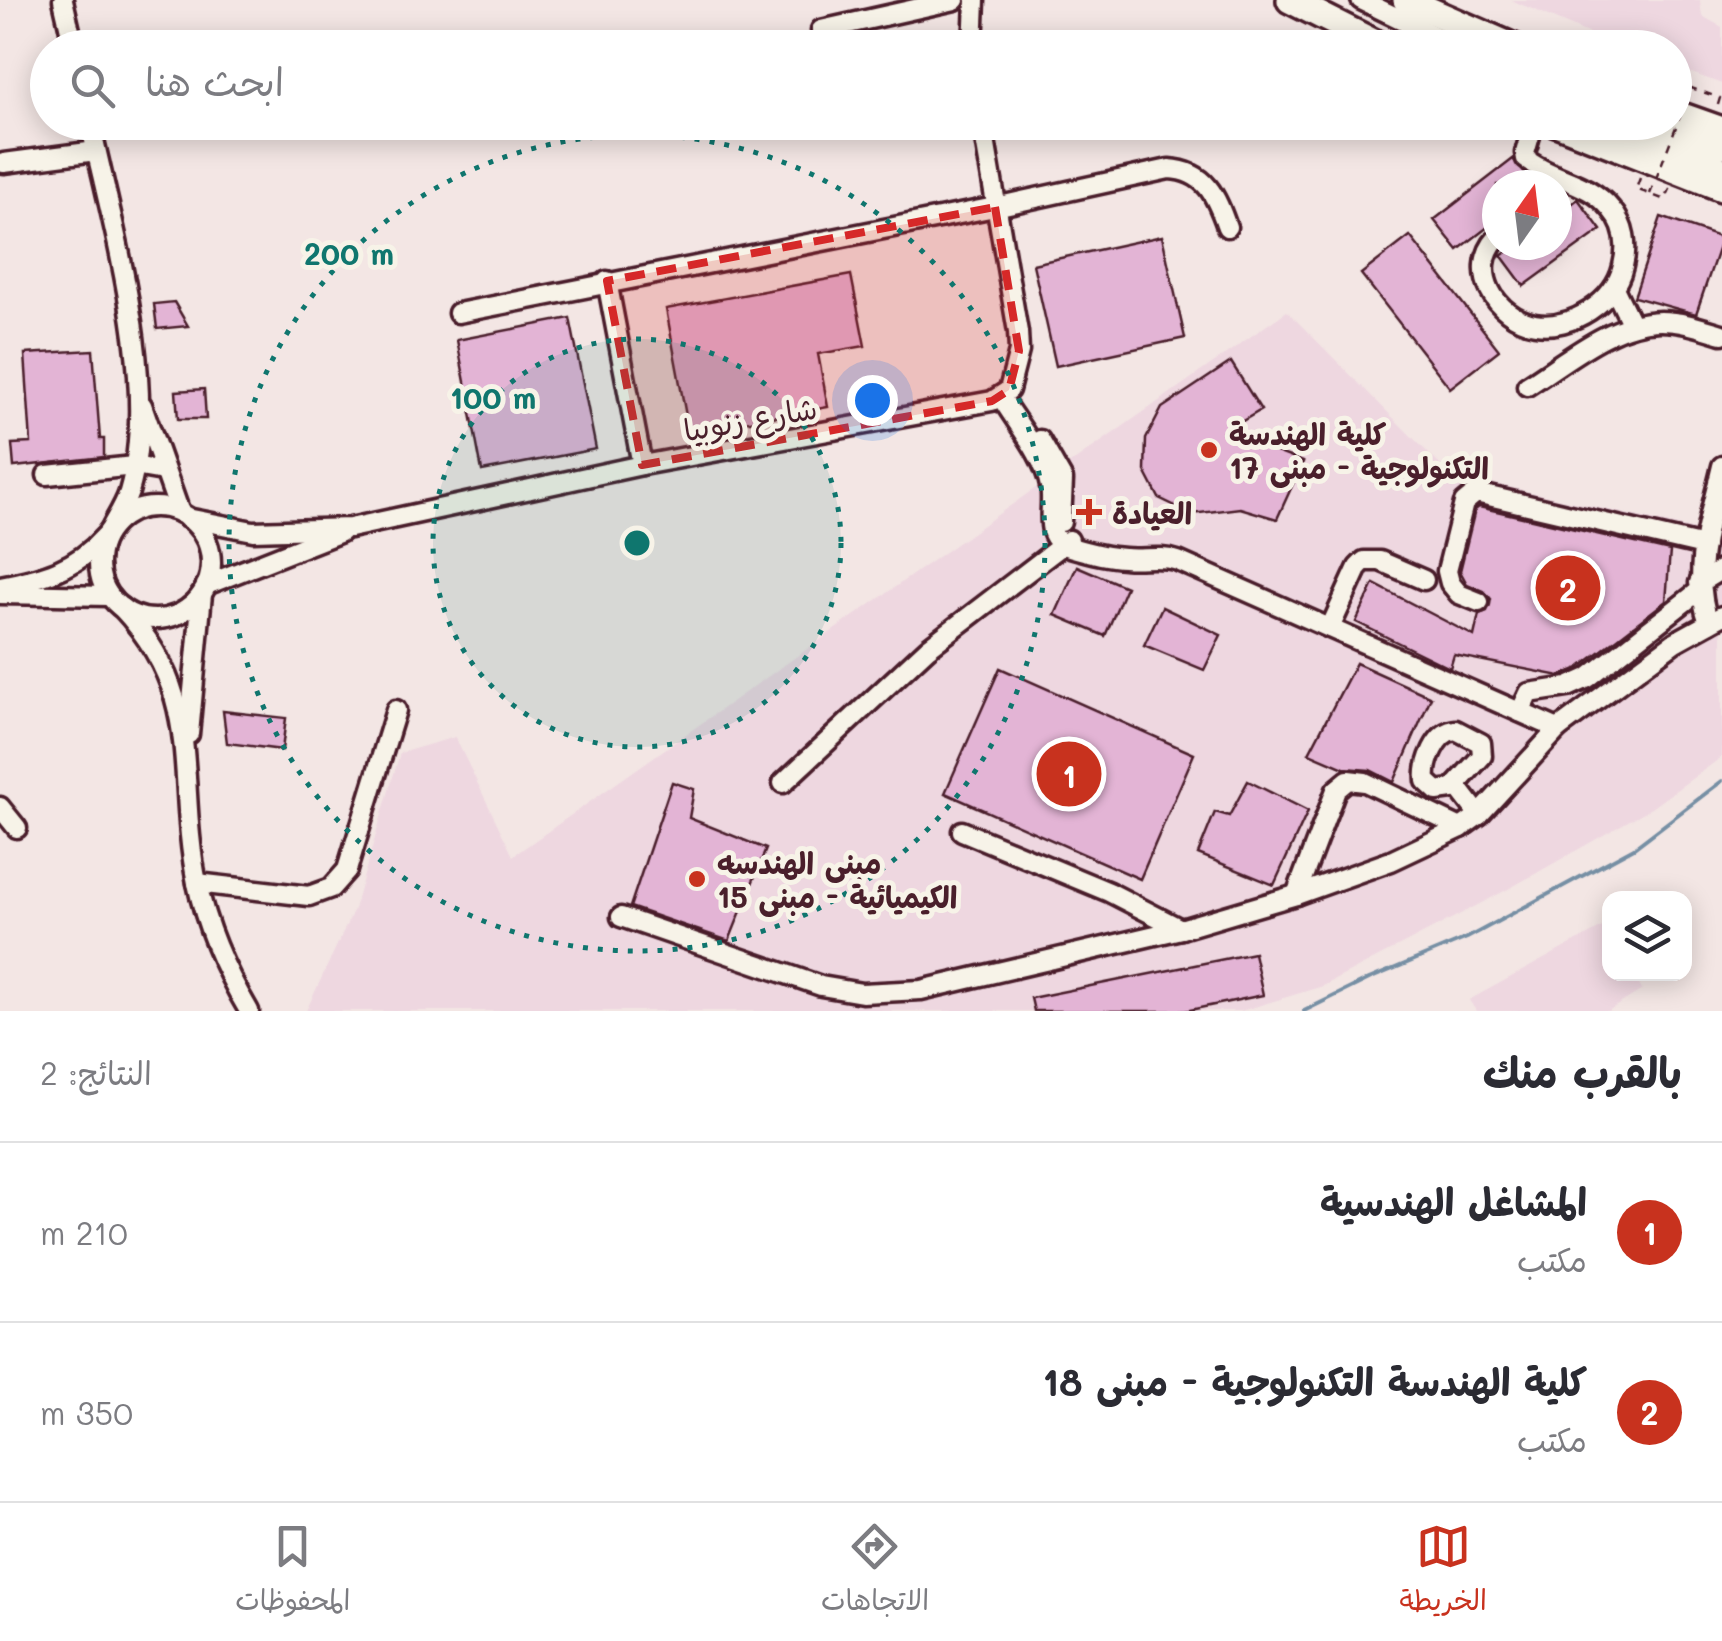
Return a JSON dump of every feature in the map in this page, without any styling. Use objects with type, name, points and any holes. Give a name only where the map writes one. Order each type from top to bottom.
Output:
[{"type":"highway","points":[[1290,0],[1349,30]]},
{"type":"highway","points":[[1406,0],[1475,30]]},
{"type":"highway","points":[[1692,119],[1722,130]]},
{"type":"highway","points":[[1600,140],[1722,188]]},
{"type":"street","points":[[63,0],[70,30]]},
{"type":"street","points":[[821,30],[890,7],[955,0]]},
{"type":"street","points":[[974,30],[975,0]]},
{"type":"street","points":[[1344,0],[1406,30]]},
{"type":"street","points":[[1361,0],[1423,30]]},
{"type":"street","points":[[1692,139],[1722,149]]},
{"type":"street","points":[[94,140],[130,316],[138,393],[134,466],[128,495],[101,547],[98,564],[115,602],[146,634],[170,678],[187,754]]},
{"type":"street","points":[[985,140],[1018,332],[1019,351],[1005,394],[1057,483],[1061,526],[1069,545]]},
{"type":"street","points":[[1529,140],[1526,159],[1541,170]]},
{"type":"street","points":[[1651,140],[1722,167]]},
{"type":"street","points":[[4,163],[96,151]]},
{"type":"street","points":[[458,312],[1158,170],[1181,170],[1202,179],[1210,187],[1227,227]]},
{"type":"street","points":[[1486,260],[1485,280],[1496,299],[1524,321],[1540,325],[1562,322],[1592,310],[1614,288],[1626,249],[1619,220],[1593,192],[1572,186]]},
{"type":"street","points":[[607,281],[642,465]]},
{"type":"street","points":[[1614,288],[1632,325]]},
{"type":"street","points":[[1527,386],[1605,337],[1632,325],[1677,322],[1722,334]]},
{"type":"street","points":[[138,393],[163,471],[184,516],[206,541],[210,571],[204,590],[187,754],[190,824],[197,883],[225,964],[249,1011]]},
{"type":"street","name":"شارع زنوبيا","points":[[204,590],[350,528],[642,465],[992,402],[1005,394]]},
{"type":"street","points":[[46,475],[134,466],[163,471]]},
{"type":"street","points":[[621,917],[821,986],[862,993],[922,990],[1181,929],[1296,895],[1391,861],[1462,828],[1479,815],[1558,729],[1675,642],[1716,620],[1700,586],[1704,546],[1722,466]]},
{"type":"street","points":[[1479,602],[1454,589],[1447,571],[1464,504],[1476,492],[1704,546]]},
{"type":"street","points":[[0,586],[50,576],[88,552],[124,516],[151,508],[184,516]]},
{"type":"street","name":"شارع زنوبيا","points":[[184,516],[253,530],[350,528]]},
{"type":"street","points":[[783,783],[928,648],[1069,545],[1127,559],[1158,557],[1178,561],[1558,729]]},
{"type":"street","points":[[1330,628],[1364,562],[1380,561],[1424,580]]},
{"type":"street","points":[[1520,712],[1529,693],[1568,688],[1588,678],[1722,570]]},
{"type":"street","points":[[0,594],[115,602],[138,616],[156,619],[174,616],[190,607],[204,590]]},
{"type":"street","points":[[197,883],[309,896],[340,880],[396,710]]},
{"type":"street","points":[[1296,895],[1336,790],[1348,780],[1365,782],[1462,828]]},
{"type":"street","points":[[1456,785],[1479,815]]},
{"type":"street","points":[[0,807],[17,828]]},
{"type":"street","points":[[962,831],[1109,892],[1181,929]]},
{"type":"path","points":[[1692,88],[1720,98]]},
{"type":"path","points":[[1650,194],[1671,140]]},
{"type":"path","points":[[1636,189],[1666,200]]},
{"type":"highlighted area","points":[[995,207],[1019,351],[1009,390],[992,401],[642,465],[607,281]]},
{"type":"shaded area","points":[[1511,0],[1700,0],[1702,16],[1722,27],[1722,84],[1692,73],[1692,30],[1581,30]]},
{"type":"shaded area","points":[[1287,311],[1448,473],[1722,536],[1722,757],[1651,808],[1512,887],[1323,986],[1241,1011],[306,1011],[354,909],[400,753],[455,737],[513,856]]},
{"type":"shaded area","points":[[1602,927],[1602,981],[1637,981],[1642,990],[1608,1011],[1476,1011],[1469,1000]]},
{"type":"building","points":[[1513,159],[1522,170],[1499,170]]},
{"type":"building","points":[[1482,183],[1482,232],[1458,250],[1434,220]]},
{"type":"building","points":[[1578,199],[1601,230],[1572,251],[1572,204]]},
{"type":"building","points":[[1661,217],[1722,238],[1696,314],[1634,297]]},
{"type":"building","points":[[1162,236],[1185,338],[1056,366],[1033,264]]},
{"type":"building","points":[[1410,236],[1499,350],[1450,388],[1361,274]]},
{"type":"building","points":[[1505,260],[1560,260],[1524,286]]},
{"type":"building","points":[[851,275],[865,346],[818,354],[828,407],[689,432],[666,309]]},
{"type":"building","points":[[174,302],[188,326],[157,329],[154,304]]},
{"type":"building","points":[[570,318],[596,449],[482,471],[457,340]]},
{"type":"building","points":[[93,350],[104,457],[14,467],[12,444],[31,443],[25,354]]},
{"type":"building","name":"كلية الهندسة التكنولوجية - مبنى 17","points":[[1231,362],[1261,410],[1224,432],[1303,462],[1277,519],[1240,508],[1192,514],[1159,498],[1145,471],[1146,439],[1162,408]]},
{"type":"building","points":[[204,389],[206,419],[178,419],[176,391]]},
{"type":"building","points":[[1479,507],[1670,551],[1666,601],[1579,668],[1560,676],[1454,655],[1450,668],[1356,622],[1374,584],[1474,636],[1479,614],[1487,611],[1491,599],[1484,591],[1467,584],[1460,571]]},
{"type":"building","points":[[1077,566],[1126,587],[1105,636],[1055,615]]},
{"type":"building","points":[[1162,607],[1221,635],[1204,670],[1144,645]]},
{"type":"building","points":[[1356,663],[1431,697],[1394,782],[1370,770],[1344,768],[1309,753]]},
{"type":"building","points":[[1000,668],[1194,754],[1140,879],[945,793]]},
{"type":"building","points":[[223,711],[286,718],[282,750],[227,743]]},
{"type":"building","points":[[1248,781],[1308,811],[1274,885],[1198,854],[1215,812],[1229,816]]},
{"type":"building","name":"مبنى الهندسه الكيميائية - مبنى 15","points":[[672,782],[694,789],[689,818],[766,849],[729,941],[630,907]]},
{"type":"building","points":[[1254,953],[1263,995],[1185,1011],[1034,1011],[1031,998]]},
{"type":"waterway","points":[[1304,1011],[1467,938],[1634,848],[1722,781]]},
{"type":"place","name":"كلية الهندسة التكنولوجية - مبنى 17","points":[[1209,450]]},
{"type":"place","name":"العيادة","points":[[1089,512]]},
{"type":"place","name":"كلية الهندسة التكنولوجية - مبنى 18","points":[[1568,588]]},
{"type":"place","name":"المشاغل الهندسية","points":[[1069,774]]},
{"type":"place","name":"مبنى الهندسه الكيميائية - مبنى 15","points":[[697,879]]}]
